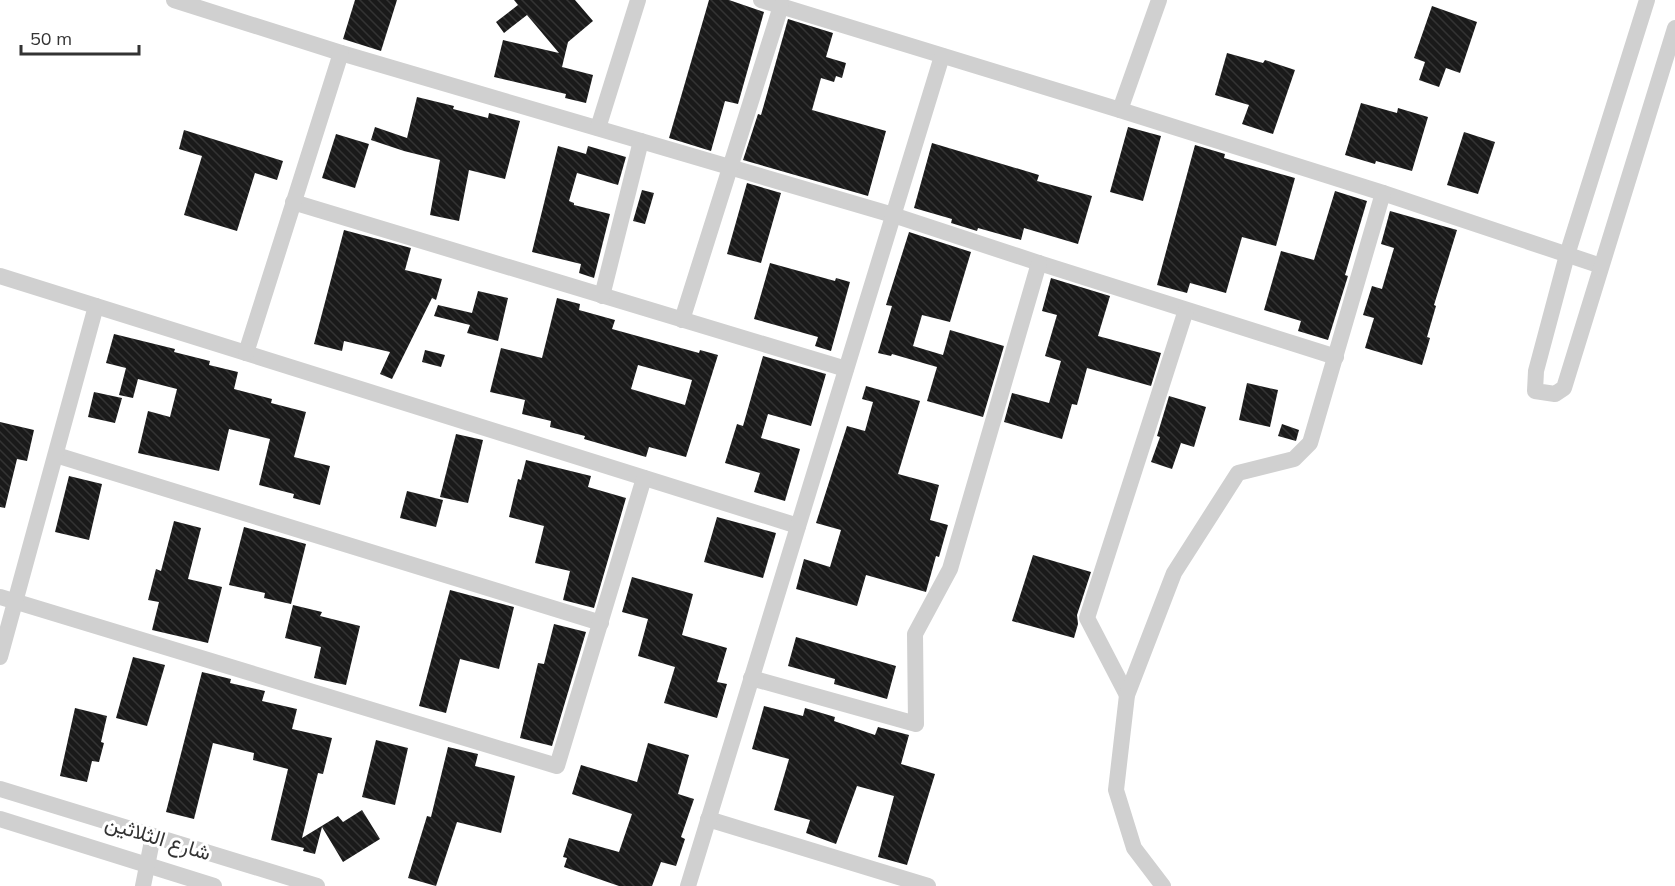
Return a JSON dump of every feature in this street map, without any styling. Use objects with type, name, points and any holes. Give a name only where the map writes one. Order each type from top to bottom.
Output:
[{"type":"street","points":[[174,0],[340,53],[893,215],[1336,357]]},
{"type":"street","points":[[598,128],[638,0]]},
{"type":"street","points":[[760,0],[1383,193],[1601,266]]},
{"type":"street","points":[[1120,110],[1159,0]]},
{"type":"street","points":[[1647,0],[1567,255],[1536,370],[1535,391],[1555,394],[1564,388],[1675,28]]},
{"type":"street","points":[[682,320],[781,6]]},
{"type":"street","points":[[246,353],[340,53]]},
{"type":"street","points":[[687,886],[942,56]]},
{"type":"street","points":[[602,296],[641,141]]},
{"type":"street","points":[[1162,886],[1134,848],[1116,790],[1127,695],[1174,573],[1238,473],[1294,459],[1310,443],[1383,193]]},
{"type":"street","points":[[293,202],[846,369]]},
{"type":"street","points":[[751,678],[916,724],[915,634],[950,569],[1039,263]]},
{"type":"street","points":[[0,276],[798,526]]},
{"type":"street","points":[[0,657],[8,599],[56,455],[96,306]]},
{"type":"street","points":[[1127,695],[1087,618],[1186,310]]},
{"type":"street","points":[[56,455],[601,623]]},
{"type":"street","points":[[8,599],[558,766],[645,478]]},
{"type":"street","name":"شارع الثلاثين","points":[[0,789],[317,886]]},
{"type":"street","name":"شارع الثلاثين","points":[[0,819],[214,886]]},
{"type":"street","points":[[708,819],[928,886]]},
{"type":"street","points":[[143,886],[153,836]]},
{"type":"building","points":[[355,0],[397,0],[381,51],[343,39]]},
{"type":"building","points":[[514,0],[575,0],[593,21],[568,42],[562,67],[593,75],[586,103],[565,98],[566,94],[494,77],[503,40],[559,53],[527,15],[504,33],[496,22],[518,5]]},
{"type":"building","points":[[709,0],[729,0],[764,12],[738,104],[725,101],[711,151],[669,138]]},
{"type":"building","points":[[1432,6],[1477,22],[1460,73],[1446,68],[1439,87],[1419,80],[1425,62],[1414,58]]},
{"type":"building","points":[[788,19],[833,33],[826,57],[846,63],[842,78],[836,76],[834,82],[821,78],[812,110],[886,131],[868,196],[743,160],[758,114],[761,115]]},
{"type":"building","points":[[1227,53],[1263,63],[1265,60],[1295,70],[1273,134],[1242,124],[1249,105],[1215,95]]},
{"type":"building","points":[[417,97],[454,106],[453,109],[488,118],[489,113],[520,121],[505,179],[469,170],[459,221],[430,215],[440,160],[371,140],[375,127],[407,138]]},
{"type":"building","points":[[1361,103],[1397,113],[1398,108],[1428,117],[1412,171],[1345,155]]},
{"type":"building","points":[[1128,127],[1161,136],[1143,201],[1110,192]]},
{"type":"building","points":[[184,130],[283,161],[277,180],[255,173],[237,231],[184,215],[202,156],[179,149]]},
{"type":"building","points":[[1464,132],[1495,142],[1478,194],[1447,185]]},
{"type":"building","points":[[336,134],[369,144],[355,188],[322,178]]},
{"type":"building","points":[[932,143],[1039,175],[1037,181],[1092,196],[1078,244],[1024,228],[1021,240],[978,228],[977,231],[951,223],[952,219],[914,208]]},
{"type":"building","points":[[1195,145],[1225,154],[1224,158],[1295,178],[1276,246],[1242,237],[1226,293],[1190,283],[1187,293],[1157,285]]},
{"type":"building","points":[[558,146],[586,154],[588,146],[626,157],[618,185],[577,173],[569,201],[574,205],[610,214],[594,278],[579,273],[581,264],[532,252]]},
{"type":"building","points":[[747,183],[781,193],[761,263],[727,254]]},
{"type":"building","points":[[642,190],[654,193],[645,224],[633,221]]},
{"type":"building","points":[[1335,191],[1367,201],[1345,275],[1348,276],[1328,340],[1298,331],[1301,321],[1264,310],[1281,251],[1314,260]]},
{"type":"building","points":[[1390,211],[1457,230],[1434,305],[1436,306],[1427,337],[1430,338],[1422,365],[1365,348],[1374,318],[1363,315],[1372,286],[1382,289],[1394,248],[1381,244]]},
{"type":"building","points":[[344,230],[411,248],[405,270],[442,279],[436,300],[432,298],[392,379],[380,374],[390,352],[344,341],[342,351],[314,344]]},
{"type":"building","points":[[909,232],[971,252],[950,322],[922,315],[913,346],[943,355],[950,330],[1004,346],[983,417],[927,401],[937,367],[892,354],[891,356],[878,353],[892,306],[886,305]]},
{"type":"building","points":[[770,263],[835,281],[836,278],[850,282],[831,351],[815,346],[818,337],[754,319]]},
{"type":"building","points":[[1051,278],[1110,296],[1098,336],[1161,353],[1151,386],[1087,368],[1077,405],[1072,404],[1062,439],[1004,422],[1012,393],[1049,403],[1061,361],[1045,356],[1057,315],[1042,311]]},
{"type":"building","points":[[478,291],[508,298],[498,341],[467,333],[470,325],[434,316],[438,305],[472,313]]},
{"type":"building","points":[[557,298],[580,304],[579,310],[615,320],[612,329],[699,353],[700,350],[718,355],[686,457],[649,447],[646,457],[584,439],[585,436],[550,427],[551,421],[522,414],[525,400],[490,392],[501,348],[542,358]],"holes":[[[638,365],[692,380],[685,405],[631,389]]]},
{"type":"building","points":[[114,334],[175,349],[174,352],[210,361],[209,365],[238,372],[234,389],[272,399],[271,403],[306,412],[294,457],[330,466],[320,505],[293,498],[294,494],[259,485],[270,439],[229,429],[219,471],[138,453],[148,411],[170,417],[177,389],[138,379],[133,398],[119,395],[126,368],[106,363]]},
{"type":"building","points":[[425,350],[445,355],[441,367],[422,362]]},
{"type":"building","points":[[763,356],[826,374],[811,426],[768,414],[761,438],[800,449],[785,501],[754,492],[760,473],[725,463],[737,424],[743,426]]},
{"type":"building","points":[[1247,383],[1278,390],[1270,427],[1239,420]]},
{"type":"building","points":[[866,386],[920,401],[898,474],[939,485],[930,520],[948,525],[926,592],[866,575],[857,606],[796,589],[804,559],[830,567],[841,530],[816,523],[847,426],[865,431],[873,402],[862,399]]},
{"type":"building","points":[[94,392],[122,398],[115,423],[88,417]]},
{"type":"building","points":[[1169,396],[1206,407],[1194,447],[1181,443],[1172,469],[1151,462],[1160,437],[1157,436]]},
{"type":"building","points":[[0,422],[34,430],[27,461],[17,459],[5,508],[0,507]]},
{"type":"building","points":[[1282,424],[1299,430],[1296,441],[1278,436]]},
{"type":"building","points":[[456,434],[483,440],[468,503],[440,497]]},
{"type":"building","points":[[526,460],[591,476],[588,487],[626,498],[594,608],[563,600],[570,571],[535,563],[544,526],[509,517],[518,479],[521,480]]},
{"type":"building","points":[[69,476],[102,484],[89,540],[55,532]]},
{"type":"building","points":[[407,491],[443,500],[436,527],[400,518]]},
{"type":"building","points":[[717,517],[776,533],[763,578],[704,562]]},
{"type":"building","points":[[174,521],[201,528],[188,579],[222,587],[208,643],[152,630],[159,602],[148,600],[156,569],[161,571]]},
{"type":"building","points":[[244,527],[306,544],[291,604],[264,598],[265,593],[229,585]]},
{"type":"building","points":[[1033,555],[1091,572],[1077,615],[1078,624],[1074,638],[1012,621]]},
{"type":"building","points":[[632,577],[693,594],[682,635],[727,648],[717,682],[727,684],[717,718],[664,703],[675,667],[638,656],[648,619],[622,612]]},
{"type":"building","points":[[450,590],[514,607],[499,669],[460,659],[446,713],[419,706]]},
{"type":"building","points":[[293,605],[322,612],[320,616],[360,626],[346,685],[314,678],[321,647],[285,638]]},
{"type":"building","points":[[554,624],[586,632],[552,746],[520,738],[538,663],[544,664]]},
{"type":"building","points":[[796,637],[896,666],[887,699],[834,684],[835,679],[788,666]]},
{"type":"building","points":[[133,657],[165,665],[147,726],[116,718]]},
{"type":"building","points":[[202,672],[231,679],[230,683],[265,691],[262,701],[297,709],[292,729],[332,738],[323,774],[318,773],[302,838],[338,816],[343,822],[362,810],[380,839],[343,862],[322,827],[315,854],[303,851],[304,848],[271,840],[288,769],[253,760],[254,753],[213,743],[194,819],[166,812]]},
{"type":"building","points":[[764,706],[803,716],[805,708],[835,717],[834,721],[875,735],[878,727],[909,735],[901,764],[935,774],[907,865],[878,857],[894,796],[857,786],[836,844],[806,833],[810,820],[774,810],[789,759],[752,749]]},
{"type":"building","points":[[75,708],[107,716],[99,762],[92,761],[87,782],[60,776]]},
{"type":"building","points":[[376,740],[408,748],[395,805],[362,797]]},
{"type":"building","points":[[648,743],[689,755],[678,794],[694,799],[681,837],[685,839],[676,866],[661,862],[652,886],[619,886],[564,867],[567,858],[563,857],[569,838],[619,852],[632,814],[572,794],[581,765],[637,782]]},
{"type":"building","points":[[448,747],[478,754],[475,766],[515,776],[501,833],[457,822],[436,886],[408,878],[427,816],[431,817]]}]
